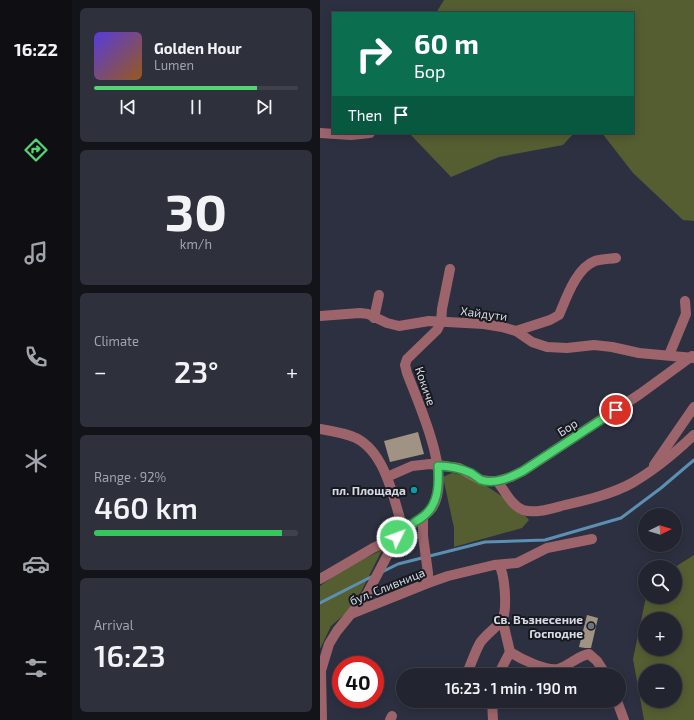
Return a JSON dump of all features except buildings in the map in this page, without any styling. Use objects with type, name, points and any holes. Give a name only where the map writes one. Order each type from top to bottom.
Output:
[{"type":"street","points":[[320,134],[360,134]]},
{"type":"street","points":[[516,331],[544,322],[559,315],[568,293],[588,266],[595,261],[616,258]]},
{"type":"street","points":[[441,322],[450,269]]},
{"type":"street","points":[[374,318],[379,295]]},
{"type":"street","points":[[669,356],[686,314],[685,301]]},
{"type":"street","name":"Хайдути","points":[[320,316],[360,313],[368,314],[374,318],[398,326],[429,321],[484,324],[516,331],[532,342],[547,347],[567,348],[594,345],[639,353],[693,357]]},
{"type":"street","name":"Кокиче","points":[[438,466],[434,448],[405,365],[407,359],[436,330],[441,322]]},
{"type":"street","name":"Бор","points":[[438,466],[458,468],[481,480],[498,481],[511,477],[523,471],[640,394],[693,357]]},
{"type":"street","points":[[648,474],[694,407]]},
{"type":"street","points":[[320,429],[339,432],[356,438],[368,447],[387,476],[400,533],[390,548],[367,594],[353,613]]},
{"type":"street","points":[[498,481],[515,506],[525,510],[540,510],[591,499],[630,484],[648,474],[672,455],[694,434]]},
{"type":"street","points":[[320,579],[400,533],[423,517],[435,503],[438,482],[438,466],[430,464],[412,466],[387,476]]},
{"type":"street","points":[[423,517],[424,545],[428,578]]},
{"type":"street","name":"бул. Сливница","points":[[322,720],[320,673],[329,644],[353,613],[428,578],[494,565],[518,563],[547,548],[592,539]]},
{"type":"street","points":[[469,668],[475,652],[484,637],[502,618],[505,607],[501,569],[499,565]]},
{"type":"street","points":[[502,618],[510,652],[502,668]]},
{"type":"street","points":[[510,652],[527,662],[552,668]]},
{"type":"street","points":[[560,668],[582,655],[589,654],[601,668]]},
{"type":"street","points":[[492,708],[493,720]]},
{"type":"street","points":[[620,708],[624,720]]},
{"type":"green space","points":[[444,0],[694,0],[694,221],[683,220],[633,173],[603,134],[634,134],[634,12],[437,12]]},
{"type":"green space","points":[[410,134],[573,134],[563,145],[499,157],[451,177]]},
{"type":"green space","points":[[452,473],[464,475],[480,482],[516,507],[529,520],[522,528],[454,547],[454,528],[443,477]]},
{"type":"green space","points":[[382,550],[354,606],[331,626],[320,649],[320,586],[345,568]]},
{"type":"green space","points":[[694,555],[694,720],[644,720],[642,708],[682,708],[682,664],[638,664],[638,687],[633,659],[638,635],[638,656],[682,656],[682,612],[643,612],[645,604],[682,604],[682,563]]},
{"type":"waterway","points":[[382,572],[398,564],[485,542],[545,540],[621,518],[661,488],[694,460]]},
{"type":"waterway","points":[[320,603],[373,576]]},
{"type":"place","name":"пл. Площада","points":[[414,490]]},
{"type":"place","name":"Св. Възнесение Господне","points":[[591,626]]},
{"type":"route","points":[[397,537],[403,529],[423,517],[435,503],[438,482],[438,466],[458,468],[481,480],[498,481],[511,477],[523,471],[616,410]]}]
